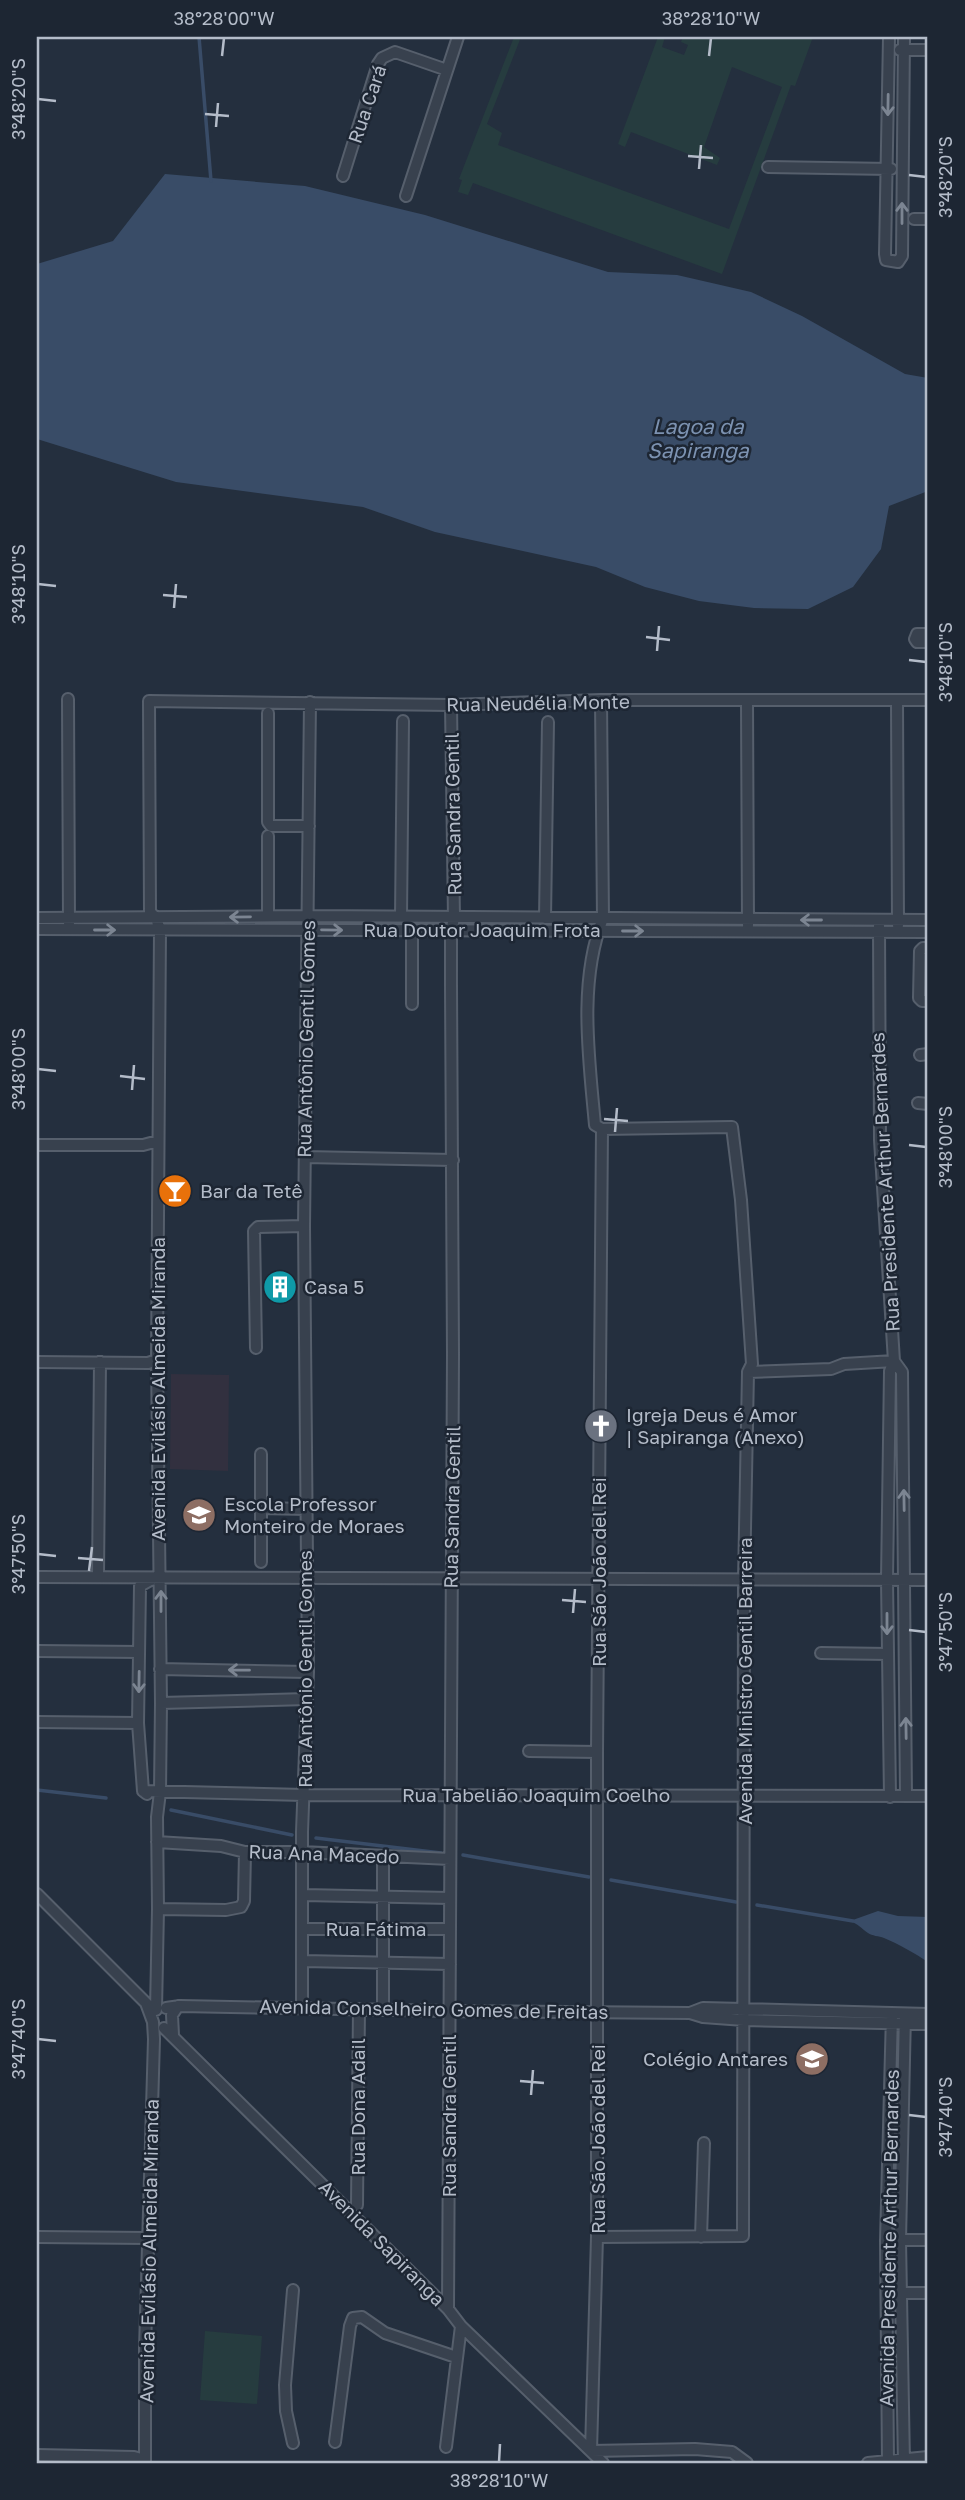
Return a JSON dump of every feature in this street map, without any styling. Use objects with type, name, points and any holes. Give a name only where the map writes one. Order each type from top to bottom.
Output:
[{"type":"street","points":[[406,196],[458,37]]},
{"type":"street","points":[[889,37],[885,254],[886,260],[892,262],[898,262],[902,256],[904,37]]},
{"type":"street","points":[[889,50],[928,50]]},
{"type":"street","name":"Rua Cará","points":[[342,176],[382,58],[395,52],[447,70]]},
{"type":"street","points":[[768,167],[902,169]]},
{"type":"street","points":[[914,219],[928,219]]},
{"type":"street","points":[[928,634],[917,634],[915,639],[917,642],[928,642]]},
{"type":"street","points":[[68,699],[69,924]]},
{"type":"street","name":"Rua Neudélia Monte","points":[[149,701],[451,705],[601,700],[928,700]]},
{"type":"street","name":"Rua São João del Rei","points":[[591,2451],[597,2237],[597,1752],[602,1129],[595,1125],[588,1038],[589,984],[598,931],[603,918],[601,700]]},
{"type":"street","points":[[897,700],[898,932]]},
{"type":"street","name":"Avenida Evilásio Almeida Miranda","points":[[145,2462],[145,2349],[154,2039],[164,2018],[158,1994],[157,1817],[160,1792],[161,1703],[157,1360],[160,930],[156,918],[150,912],[149,701]]},
{"type":"street","points":[[747,701],[748,926]]},
{"type":"street","name":"Rua Antônio Gentil Gomes","points":[[302,2007],[302,1853],[308,1672],[304,1226],[310,702]]},
{"type":"street","name":"Rua Sandra Gentil","points":[[448,2309],[453,1160],[451,932],[454,918],[451,705]]},
{"type":"street","points":[[268,713],[268,822],[271,826],[309,826]]},
{"type":"street","points":[[401,918],[403,721]]},
{"type":"street","points":[[545,918],[548,722]]},
{"type":"street","points":[[268,836],[268,916]]},
{"type":"street","name":"Rua Doutor Joaquim Frota","points":[[37,929],[156,918],[307,916],[603,918],[928,933]]},
{"type":"street","name":"Rua Doutor Joaquim Frota","points":[[37,918],[69,924],[160,930],[307,929],[412,932],[598,931],[928,920]]},
{"type":"street","name":"Rua Presidente Arthur Bernardes","points":[[879,920],[880,1140],[894,1361],[890,1371],[887,1580],[890,1797]]},
{"type":"street","points":[[412,932],[412,1004]]},
{"type":"street","points":[[928,948],[920,951],[919,998],[928,1001]]},
{"type":"street","name":"Avenida Ministro Gentil Barreira","points":[[602,1129],[732,1127],[741,1200],[752,1364],[748,1372],[744,1581],[743,2236],[701,2237]]},
{"type":"street","points":[[37,1145],[143,1145],[158,1141]]},
{"type":"street","points":[[305,1157],[453,1160]]},
{"type":"street","points":[[256,1348],[254,1231],[258,1227],[304,1226]]},
{"type":"street","points":[[37,1362],[148,1363],[157,1360]]},
{"type":"street","points":[[748,1372],[831,1369],[844,1364],[894,1361]]},
{"type":"street","name":"Rua Presidente Arthur Bernardes","points":[[894,1361],[902,1373],[906,1796]]},
{"type":"street","points":[[98,1576],[100,1362]]},
{"type":"street","points":[[261,1454],[261,1562]]},
{"type":"street","points":[[261,1508],[306,1508]]},
{"type":"street","name":"Avenida Evilásio Almeida Miranda","points":[[157,1817],[153,1799],[143,1791],[138,1723],[140,1586],[158,1576]]},
{"type":"street","points":[[37,1577],[928,1580]]},
{"type":"street","points":[[37,1651],[139,1652]]},
{"type":"street","points":[[821,1653],[888,1654]]},
{"type":"street","points":[[160,1669],[308,1672]]},
{"type":"street","points":[[161,1703],[307,1699]]},
{"type":"street","points":[[37,1722],[138,1723]]},
{"type":"street","points":[[528,1751],[597,1752]]},
{"type":"street","name":"Rua Tabelião Joaquim Coelho","points":[[143,1791],[304,1795],[928,1796]]},
{"type":"street","name":"Rua Ana Macedo","points":[[158,1842],[221,1846],[245,1852],[450,1859]]},
{"type":"street","points":[[158,1909],[226,1910],[241,1907],[244,1901],[245,1852]]},
{"type":"street","points":[[383,1856],[383,2010]]},
{"type":"street","name":"Avenida Sapiranga","points":[[37,1894],[164,2018],[448,2309],[461,2326],[603,2463]]},
{"type":"street","points":[[303,1895],[450,1898]]},
{"type":"street","name":"Rua Fátima","points":[[303,1929],[450,1929]]},
{"type":"street","points":[[303,1961],[450,1964]]},
{"type":"street","name":"Avenida Conselheiro Gomes de Freitas","points":[[164,2018],[302,2007],[690,2013],[700,2017],[744,2015],[899,2019],[928,2024]]},
{"type":"street","name":"Rua Dona Adail","points":[[357,2205],[359,2009]]},
{"type":"street","name":"Avenida Conselheiro Gomes de Freitas","points":[[899,2019],[928,2014]]},
{"type":"street","name":"Avenida Presidente Arthur Bernardes","points":[[899,2019],[904,2461]]},
{"type":"street","name":"Avenida Presidente Arthur Bernardes","points":[[888,2462],[886,2241],[899,2019]]},
{"type":"street","points":[[597,2237],[701,2237],[704,2143]]},
{"type":"street","points":[[37,2237],[148,2238]]},
{"type":"street","points":[[886,2241],[928,2240]]},
{"type":"street","points":[[293,2290],[285,2393],[293,2443]]},
{"type":"street","points":[[901,2293],[928,2293]]},
{"type":"street","points":[[335,2442],[353,2318],[362,2316],[385,2333],[456,2357]]},
{"type":"street","points":[[446,2448],[461,2326]]},
{"type":"street","points":[[591,2451],[707,2450],[732,2452],[747,2463]]},
{"type":"street","points":[[37,2455],[134,2457],[145,2462]]},
{"type":"street","points":[[868,2463],[928,2457]]},
{"type":"shaded area","points":[[171,1374],[229,1375],[228,1471],[170,1469]]},
{"type":"green space","points":[[514,37],[521,37],[487,124],[502,133],[498,145],[729,229],[782,87],[732,67],[704,147],[720,158],[717,165],[631,132],[625,147],[618,144],[658,37],[665,37],[662,47],[684,55],[688,45],[681,42],[683,37],[813,37],[795,86],[791,85],[722,274],[473,183],[468,195],[458,192],[462,180],[459,179]]},
{"type":"green space","points":[[205,2331],[262,2336],[257,2404],[200,2400]]},
{"type":"water","name":"Lagoa da Sapiranga","points":[[165,174],[305,186],[425,215],[608,272],[677,275],[751,292],[802,316],[905,374],[928,378],[928,491],[889,506],[881,549],[853,587],[808,609],[754,608],[699,601],[645,587],[596,567],[435,532],[363,507],[176,482],[37,439],[37,264],[113,241]]},
{"type":"water","points":[[878,1911],[898,1916],[928,1917],[928,1962],[895,1943],[870,1934],[850,1921]]},
{"type":"waterway","points":[[199,37],[211,181]]},
{"type":"waterway","points":[[37,1790],[106,1798]]},
{"type":"waterway","points":[[171,1810],[292,1835]]},
{"type":"waterway","points":[[316,1838],[441,1853]]},
{"type":"waterway","points":[[463,1855],[589,1877]]},
{"type":"waterway","points":[[611,1880],[736,1902]]},
{"type":"waterway","points":[[757,1905],[853,1921]]},
{"type":"place","name":"Bar da Tetê","points":[[175,1191]]},
{"type":"place","name":"Casa 5","points":[[280,1287]]},
{"type":"place","name":"Igreja Deus é Amor | Sapiranga (Anexo)","points":[[601,1426]]},
{"type":"place","name":"Escola Professor Monteiro de Moraes","points":[[199,1515]]},
{"type":"place","name":"Colégio Antares","points":[[812,2059]]}]
